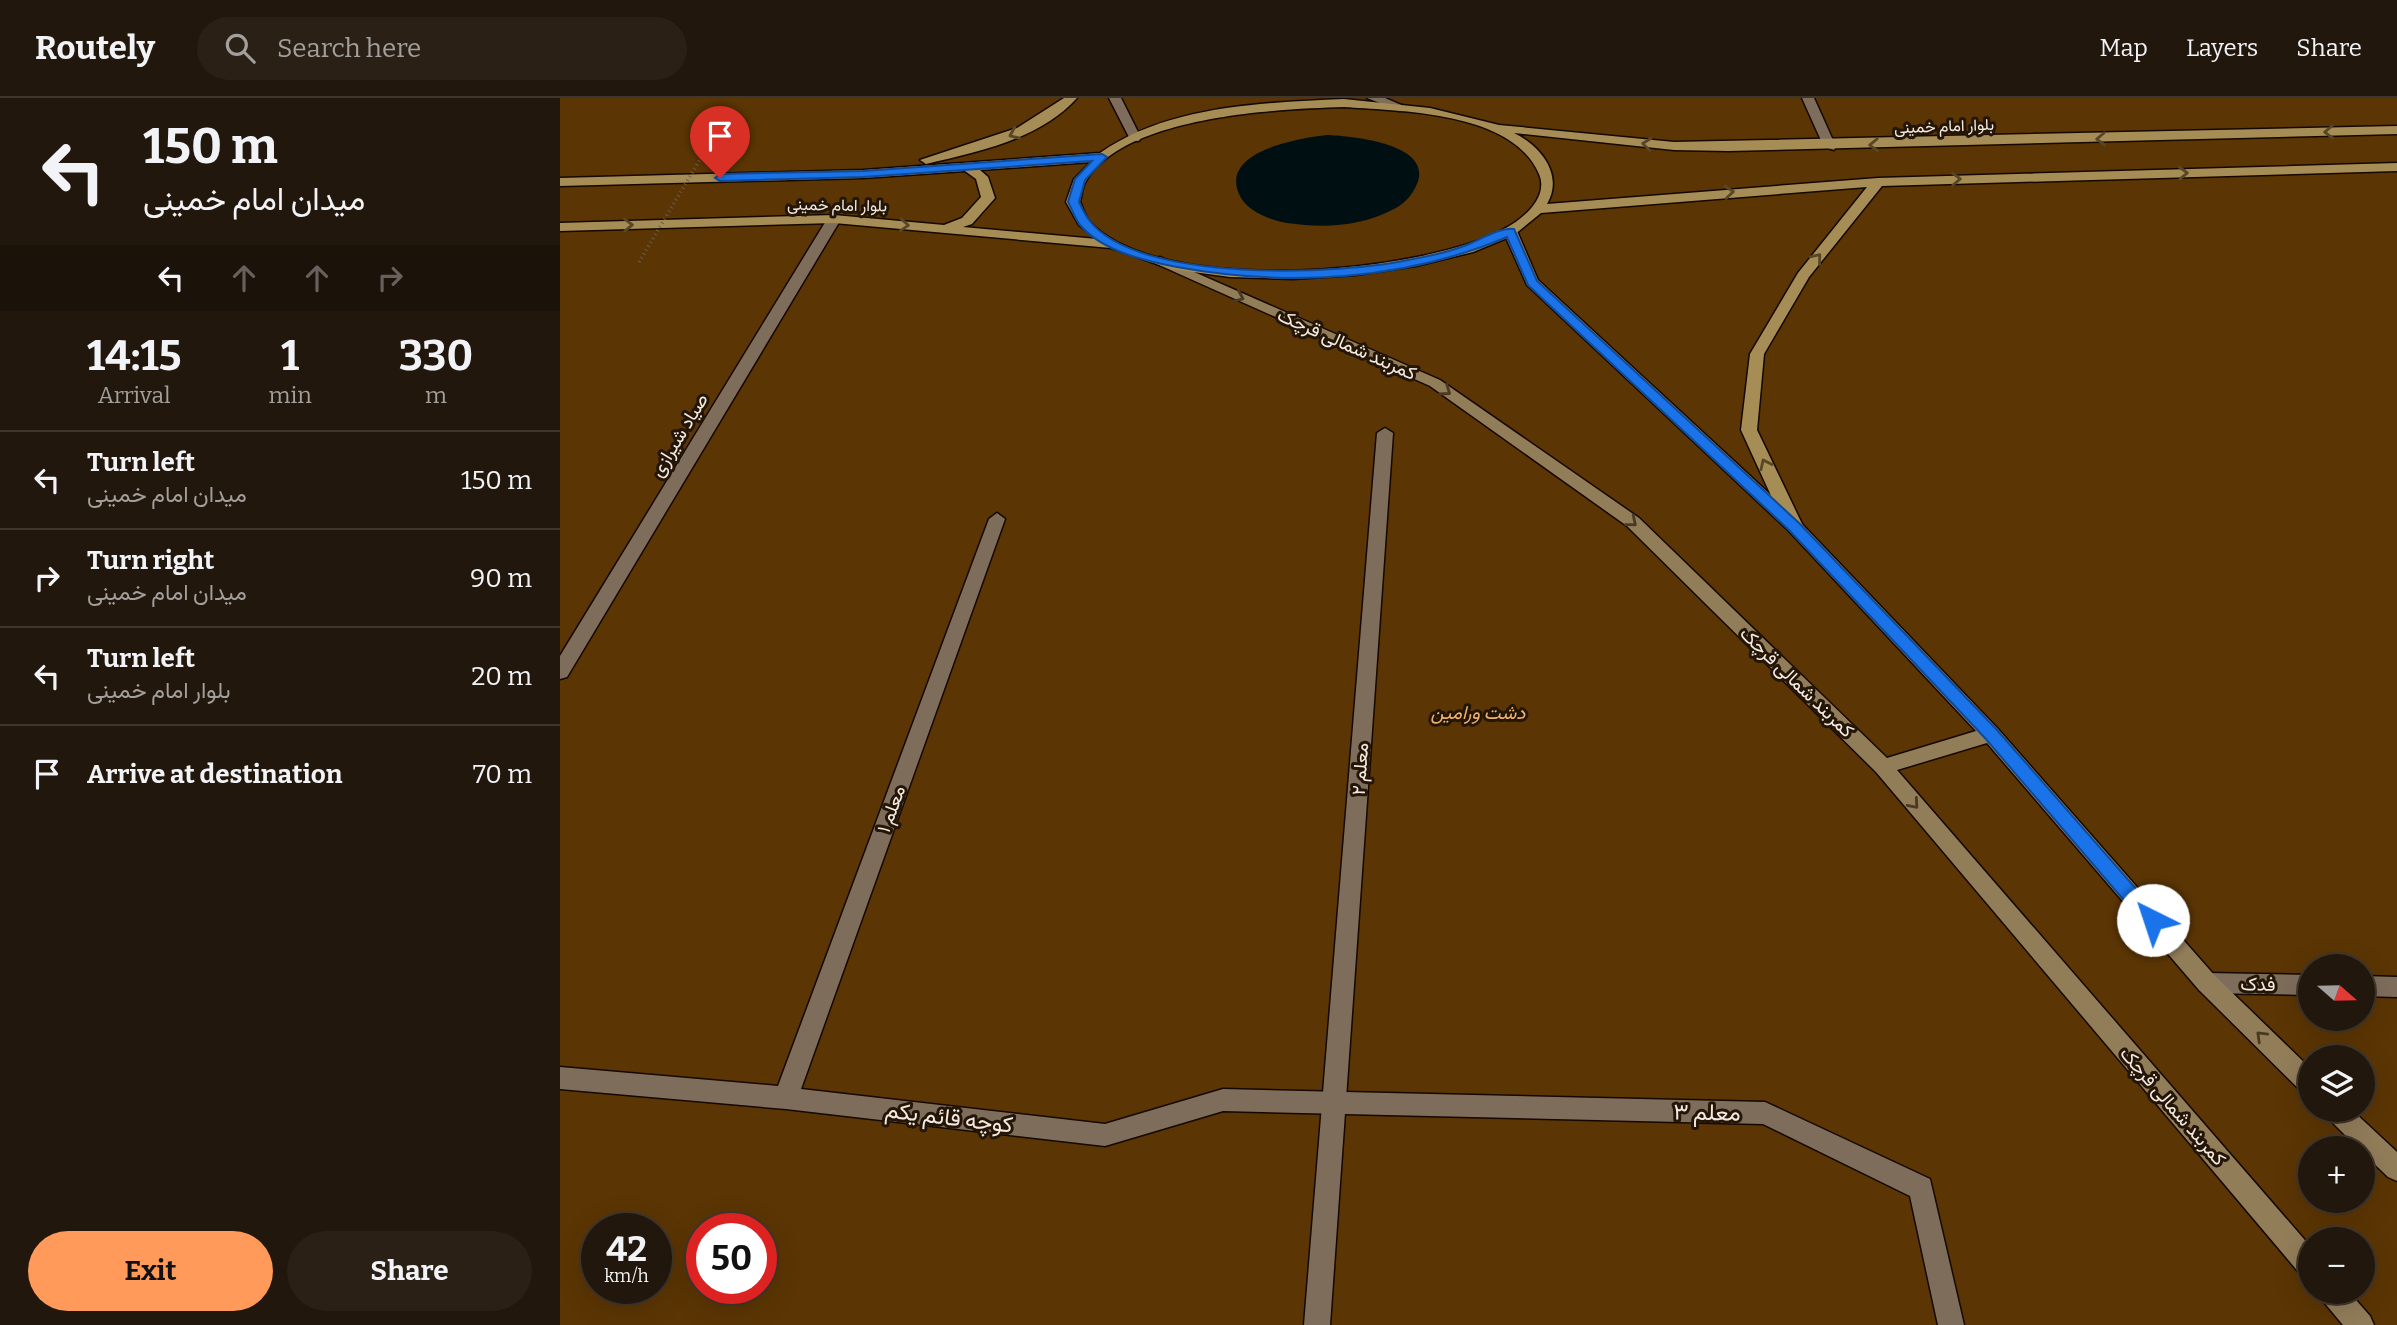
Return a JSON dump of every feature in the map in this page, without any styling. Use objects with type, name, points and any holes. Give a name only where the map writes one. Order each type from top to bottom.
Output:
[{"type":"main road","points":[[863,174],[962,153],[1009,137],[1050,117],[1071,98]]},
{"type":"main road","points":[[1344,103],[1400,107],[1453,115],[1493,127],[1526,144],[1546,164],[1549,186],[1539,209],[1510,231],[1444,255],[1344,273],[1277,276],[1213,270],[1154,260],[1113,244],[1085,224],[1073,202],[1080,179],[1102,157],[1135,138],[1178,123],[1230,112],[1344,103]]},
{"type":"main road","name":"بلوار امام خمینی","points":[[1493,127],[1674,146],[1829,147],[2397,130]]},
{"type":"main road","name":"بلوار امام خمینی","points":[[560,182],[863,174],[1102,157]]},
{"type":"main road","points":[[948,228],[967,221],[988,198],[982,177],[968,167]]},
{"type":"main road","points":[[1539,209],[1878,182],[2397,167]]},
{"type":"main road","points":[[1794,526],[1749,430],[1757,354],[1803,275],[1878,182]]},
{"type":"main road","name":"بلوار امام خمینی","points":[[560,227],[834,219],[1113,244]]},
{"type":"main road","points":[[1510,231],[1532,282],[1794,526],[1991,734],[2207,983],[2298,1072]]},
{"type":"main road","name":"کمربند شمالی قرچک","points":[[1154,260],[1435,383],[1633,522],[1883,767],[2298,1252]]},
{"type":"main road","points":[[1883,767],[1991,734]]},
{"type":"main road","points":[[2348,1122],[2397,1169]]},
{"type":"main road","points":[[2343,1304],[2361,1325]]},
{"type":"street","points":[[1115,98],[1135,138]]},
{"type":"street","points":[[1373,98],[1400,107]]},
{"type":"street","points":[[1808,98],[1829,147]]},
{"type":"street","name":"صیاد شیرازی","points":[[560,672],[834,219]]},
{"type":"street","name":"معلم ۲","points":[[1317,1325],[1385,433]]},
{"type":"street","name":"معلم ۱","points":[[786,1098],[997,519]]},
{"type":"street","name":"فدک","points":[[2207,983],[2298,985]]},
{"type":"street","points":[[2375,986],[2397,987]]},
{"type":"street","name":"کوچه قائم یکم","points":[[560,1078],[786,1098],[1105,1135],[1223,1100],[1335,1104]]},
{"type":"street","name":"معلم ۳","points":[[1335,1104],[1765,1113],[1921,1188],[1951,1325]]},
{"type":"path","points":[[639,262],[708,145]]},
{"type":"green space","name":"دشت ورامین","points":[[560,98],[2397,98],[2397,1325],[560,1325]]},
{"type":"shaded area","points":[[1327,135],[1370,140],[1402,151],[1413,159],[1419,170],[1413,192],[1400,206],[1379,216],[1354,223],[1327,226],[1273,220],[1259,214],[1242,200],[1236,179],[1241,167],[1251,157],[1299,139]]},
{"type":"route","points":[[720,178],[863,174],[1102,157],[1080,179],[1073,202],[1085,224],[1113,244],[1154,260],[1213,270],[1277,276],[1344,273],[1409,264],[1467,250],[1510,231],[1532,282],[1794,526],[1991,734],[2153,920]]}]
